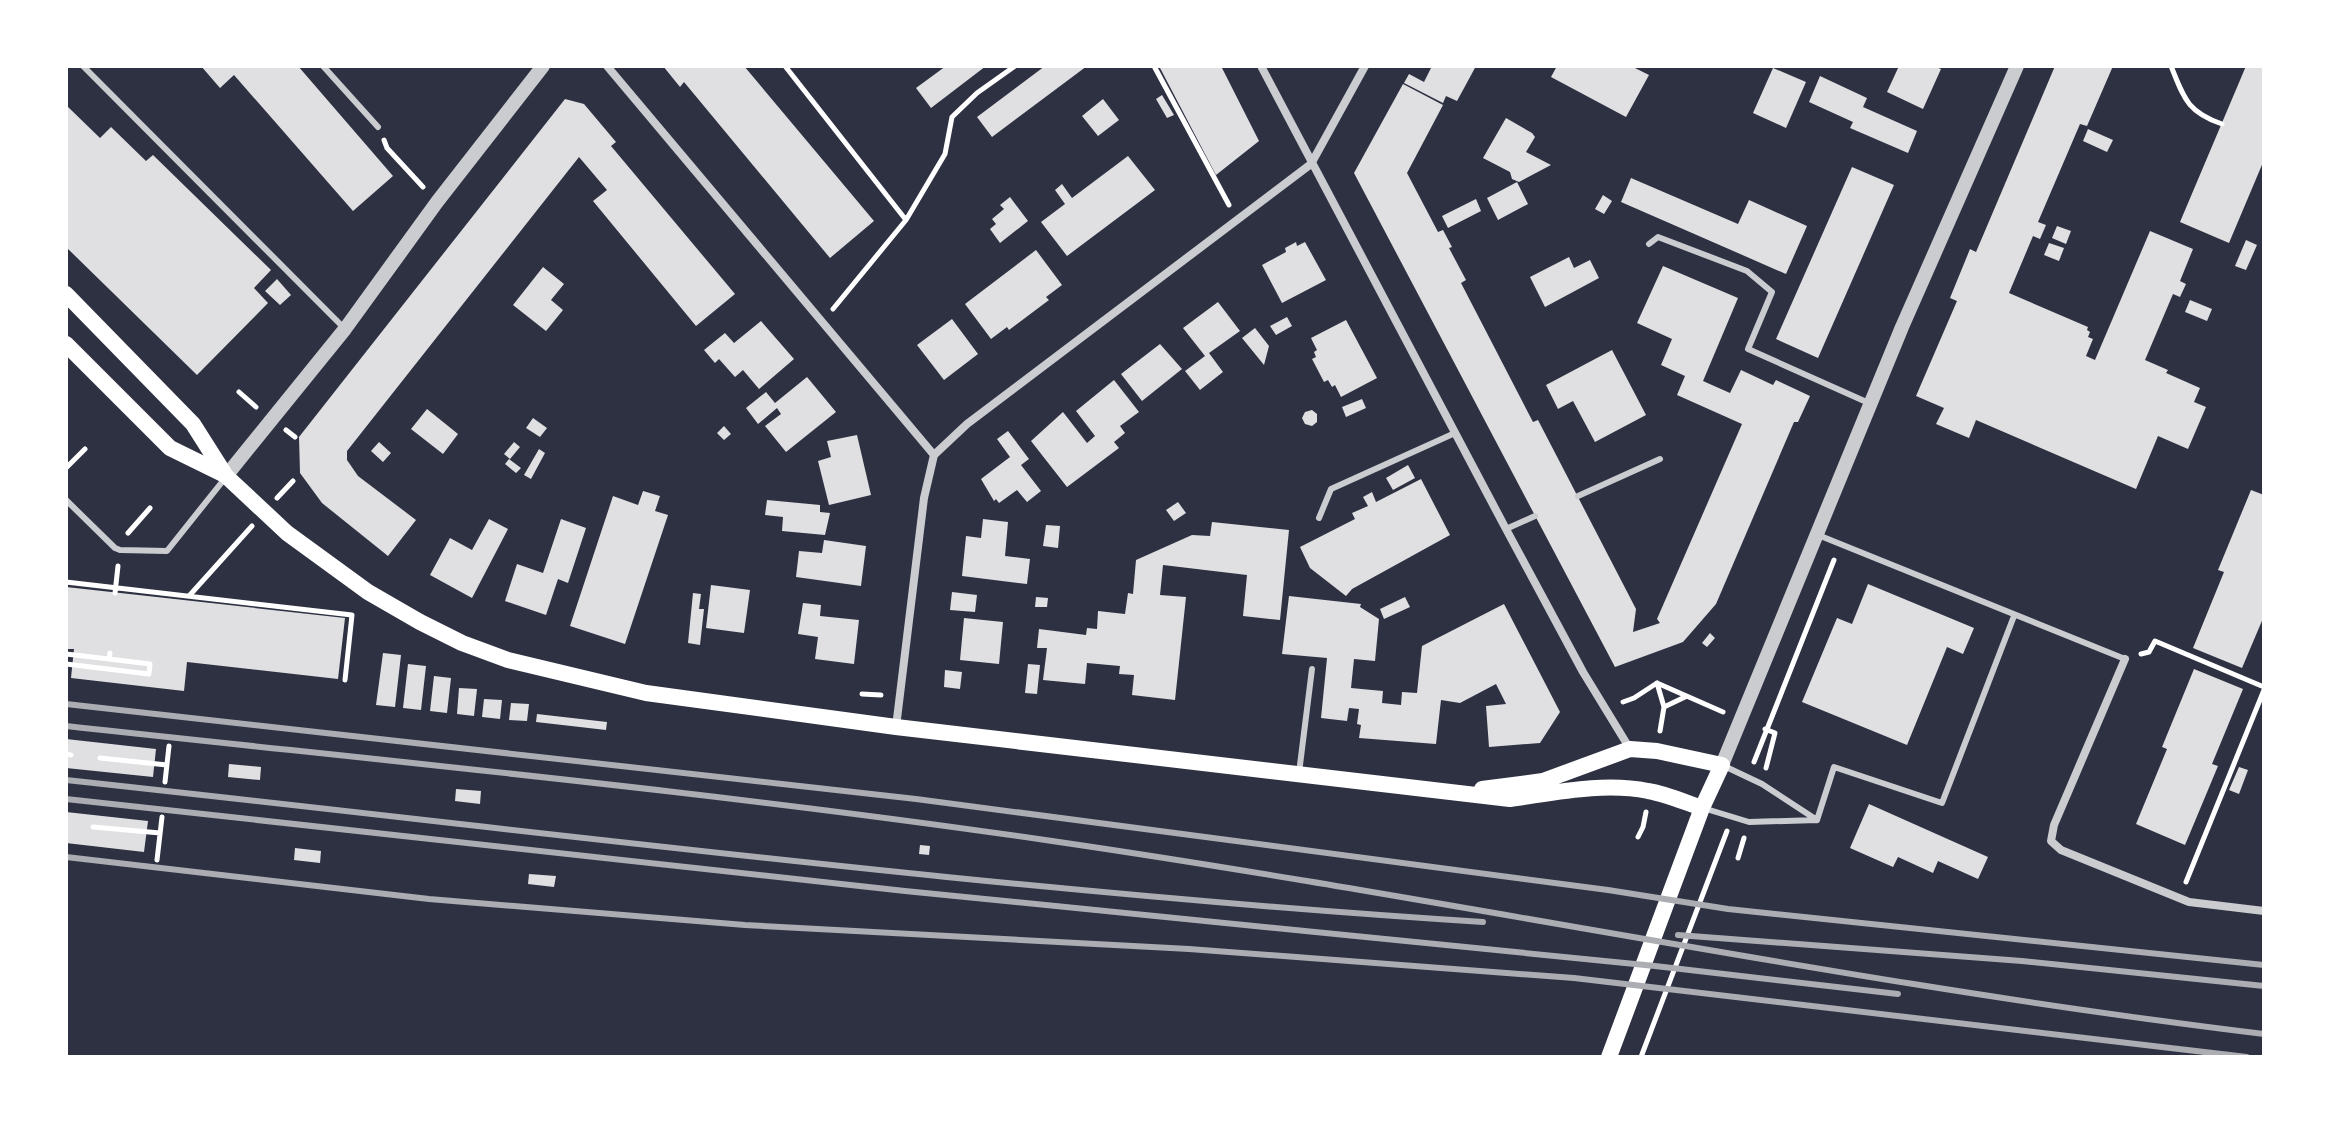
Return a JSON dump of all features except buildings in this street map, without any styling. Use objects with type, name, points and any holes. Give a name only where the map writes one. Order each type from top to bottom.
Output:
[{"type":"main road","points":[[66,294],[193,424],[226,476],[287,533],[368,592],[462,643],[508,660],[646,693],[896,727],[1510,799],[1621,788],[1650,791],[1702,808]]},
{"type":"main road","points":[[66,344],[170,448],[226,476]]},
{"type":"main road","points":[[1444,791],[1543,781],[1630,749],[1657,751],[1722,765],[1702,808],[1609,1057]]},
{"type":"street","points":[[226,476],[345,329],[437,202],[543,66]]},
{"type":"street","points":[[607,66],[934,455]]},
{"type":"street","points":[[1261,66],[1506,529],[1630,749]]},
{"type":"street","points":[[896,727],[924,498],[934,455],[967,424],[1311,164],[1365,66]]},
{"type":"street","points":[[1722,765],[1871,404],[2017,66]]},
{"type":"street","points":[[2125,659],[2054,825],[2051,841],[2061,850],[2189,902],[2264,911]]},
{"type":"lane","points":[[83,66],[345,329]]},
{"type":"lane","points":[[323,66],[378,127]]},
{"type":"lane","points":[[1649,244],[1658,237],[1747,271],[1772,292],[1748,349],[1871,404]]},
{"type":"lane","points":[[1319,518],[1331,489],[1455,433]]},
{"type":"lane","points":[[1578,496],[1660,459]]},
{"type":"lane","points":[[66,500],[120,550],[167,551],[226,476]]},
{"type":"lane","points":[[1506,529],[1535,516]]},
{"type":"lane","points":[[1818,535],[2125,659]]},
{"type":"lane","points":[[1817,820],[1834,767],[1942,803],[2014,616]]},
{"type":"lane","points":[[1299,774],[1312,669]]},
{"type":"lane","points":[[1722,765],[1748,777],[1817,820]]},
{"type":"lane","points":[[1702,808],[1749,822],[1817,820]]},
{"type":"path","points":[[785,66],[906,220]]},
{"type":"path","points":[[822,322],[906,220],[945,154],[952,117],[977,93],[1015,66]]},
{"type":"path","points":[[1154,66],[1237,220]]},
{"type":"path","points":[[2171,66],[2186,103],[2203,117],[2222,124]]},
{"type":"path","points":[[378,127],[387,148],[437,202]]},
{"type":"path","points":[[66,468],[85,449]]},
{"type":"path","points":[[189,596],[293,481]]},
{"type":"path","points":[[1748,777],[1841,544]]},
{"type":"path","points":[[116,590],[120,550]]},
{"type":"path","points":[[66,582],[352,615],[345,680]]},
{"type":"path","points":[[2125,659],[2149,652],[2155,641],[2264,688],[2179,898]]},
{"type":"path","points":[[66,654],[110,656],[150,664],[149,674],[66,664]]},
{"type":"path","points":[[1604,706],[1634,698],[1657,683]]},
{"type":"path","points":[[1664,707],[1685,697]]},
{"type":"path","points":[[165,782],[169,746]]},
{"type":"path","points":[[100,758],[167,765]]},
{"type":"path","points":[[157,860],[162,817]]},
{"type":"path","points":[[1641,1057],[1732,817]]},
{"type":"path","points":[[93,827],[160,833]]},
{"type":"railway","points":[[66,704],[916,799],[1608,890],[1728,909],[2264,965]]},
{"type":"railway","points":[[66,726],[560,779],[1052,841],[1355,889],[1809,967],[2264,1034]]},
{"type":"railway","points":[[66,780],[951,877],[1483,922]]},
{"type":"railway","points":[[66,799],[905,891],[1655,966],[1898,994]]},
{"type":"railway","points":[[66,857],[429,899],[745,925],[1189,949],[1574,978],[2247,1057]]},
{"type":"railway","points":[[1678,935],[2022,961],[2264,986]]}]
